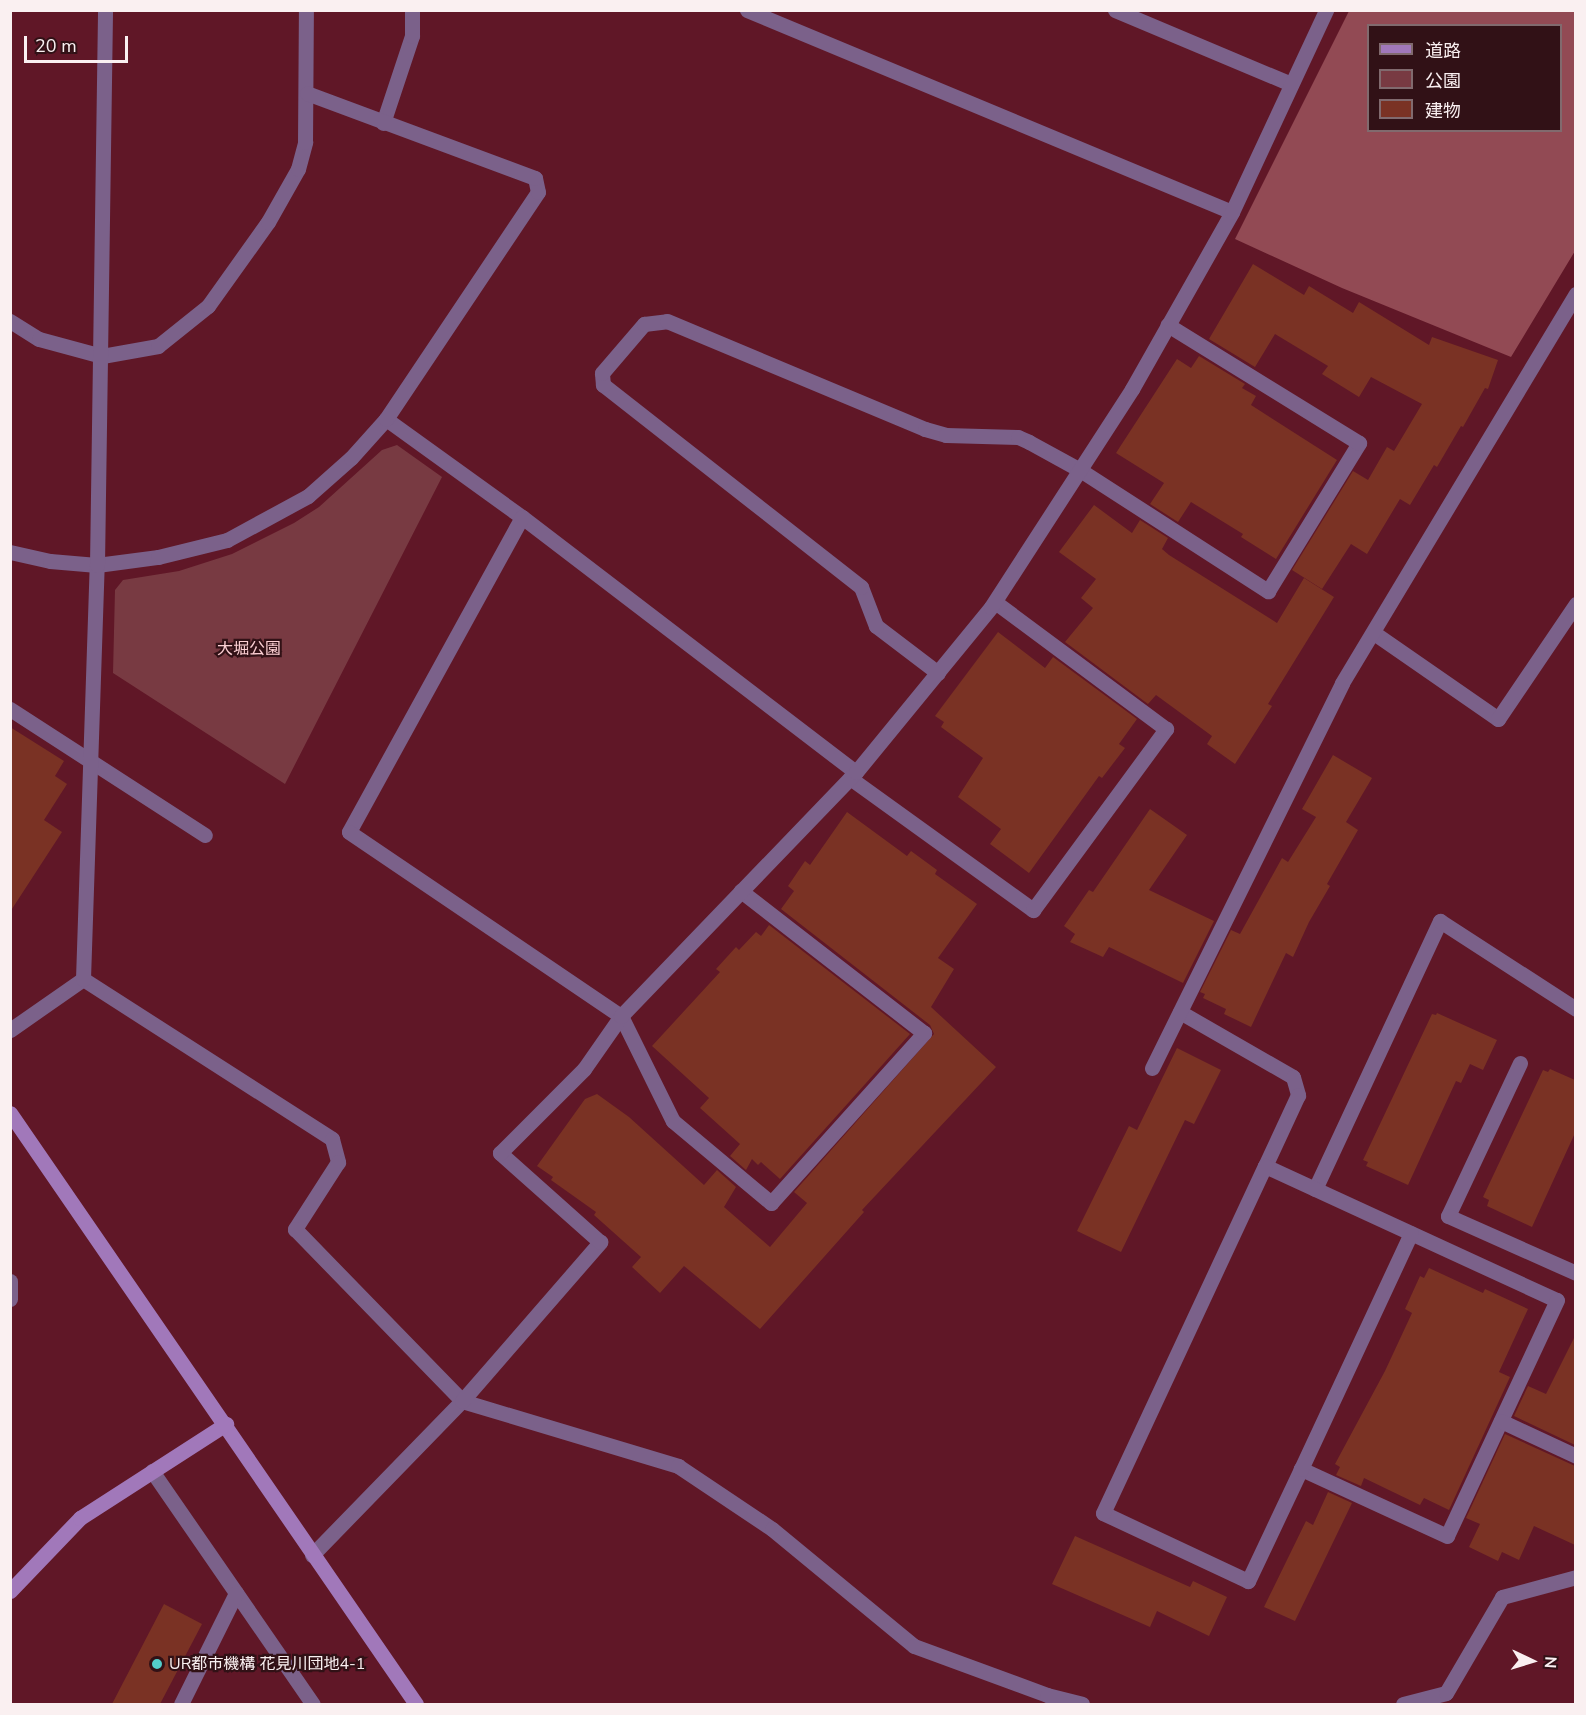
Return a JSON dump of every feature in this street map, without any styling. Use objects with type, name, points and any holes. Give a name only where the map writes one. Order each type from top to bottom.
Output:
[{"type":"street","points":[[83,979],[89,760],[98,565],[105,10]]},
{"type":"street","points":[[10,321],[39,339],[102,356],[158,346],[208,306],[268,222],[298,169],[305,142],[306,10]]},
{"type":"street","points":[[383,123],[412,36],[412,10]]},
{"type":"street","points":[[747,10],[1232,212]]},
{"type":"street","points":[[1116,10],[1291,84]]},
{"type":"street","points":[[312,1555],[462,1401],[600,1242],[500,1153],[584,1069],[621,1016],[853,775],[995,602],[1132,389],[1232,212],[1326,10]]},
{"type":"street","points":[[10,552],[50,561],[98,565],[158,557],[227,540],[308,496],[351,458],[386,418],[538,192],[535,178],[307,93]]},
{"type":"street","points":[[1152,1068],[1342,683],[1575,294]]},
{"type":"street","points":[[938,673],[876,626],[861,587],[603,384],[602,373],[644,324],[667,321],[925,429],[946,435],[1018,437],[1080,470],[1268,591],[1359,442],[1168,325]]},
{"type":"street","points":[[386,418],[522,517],[853,775],[1034,910],[1166,729],[995,602]]},
{"type":"street","points":[[522,517],[349,832],[621,1016],[673,1121],[771,1203],[924,1033],[741,891]]},
{"type":"street","points":[[1374,633],[1498,719],[1575,604]]},
{"type":"street","points":[[10,709],[205,835]]},
{"type":"street","points":[[1315,1189],[1440,921],[1575,1009]]},
{"type":"street","points":[[10,1030],[83,979]]},
{"type":"street","points":[[83,979],[332,1139],[338,1162],[295,1229],[462,1401],[678,1466],[772,1529],[914,1646],[1047,1695],[1082,1704]]},
{"type":"street","points":[[1180,1012],[1293,1077],[1298,1095],[1103,1513],[1248,1581],[1411,1233]]},
{"type":"street","points":[[1520,1063],[1448,1216],[1574,1269]]},
{"type":"street","points":[[10,1113],[226,1424],[312,1555],[416,1704]]},
{"type":"street","points":[[1265,1166],[1557,1300],[1447,1536],[1301,1469]]},
{"type":"street","points":[[10,1281],[10,1299]]},
{"type":"street","points":[[1501,1421],[1575,1456]]},
{"type":"street","points":[[10,1591],[80,1518],[226,1424]]},
{"type":"street","points":[[152,1471],[313,1704]]},
{"type":"street","points":[[1403,1704],[1443,1699],[1502,1597],[1575,1577]]},
{"type":"street","points":[[181,1704],[236,1593]]},
{"type":"green space","name":"大堀公園","points":[[397,445],[442,477],[285,784],[113,673],[115,590],[123,580],[179,571],[232,554],[294,523],[319,507],[382,450]]},
{"type":"shaded area","points":[[1349,11],[1575,11],[1575,251],[1511,357],[1342,288],[1235,239]]},
{"type":"building","points":[[1253,264],[1304,295],[1309,286],[1353,313],[1359,302],[1429,345],[1432,337],[1498,360],[1488,389],[1485,388],[1463,427],[1461,426],[1437,467],[1434,465],[1410,505],[1400,499],[1367,554],[1351,544],[1322,589],[1292,570],[1353,471],[1368,480],[1387,447],[1394,451],[1422,404],[1371,377],[1359,397],[1322,374],[1328,366],[1275,334],[1255,367],[1209,339]]},
{"type":"building","points":[[1199,356],[1245,384],[1242,388],[1256,396],[1251,405],[1337,460],[1276,559],[1241,537],[1243,534],[1191,502],[1178,522],[1150,504],[1164,483],[1116,453],[1177,359],[1191,368]]},
{"type":"building","points":[[1094,505],[1132,533],[1140,520],[1168,538],[1162,549],[1169,555],[1277,623],[1304,578],[1334,597],[1268,704],[1272,706],[1235,764],[1207,744],[1212,736],[1156,695],[1148,704],[1065,642],[1093,608],[1081,598],[1096,579],[1059,552]]},
{"type":"building","points":[[998,632],[1045,668],[1053,657],[1137,719],[1119,744],[1125,748],[1102,778],[1099,776],[1029,873],[990,844],[1001,829],[958,797],[983,758],[941,727],[944,722],[935,716]]},
{"type":"building","points":[[10,727],[64,761],[55,776],[67,784],[44,820],[62,832],[10,912]]},
{"type":"building","points":[[1333,755],[1372,778],[1346,822],[1358,830],[1327,884],[1330,886],[1309,922],[1293,957],[1286,953],[1251,1027],[1224,1014],[1226,1009],[1203,998],[1205,994],[1200,992],[1231,930],[1240,934],[1282,858],[1288,862],[1316,817],[1302,809]]},
{"type":"building","points":[[1150,809],[1187,835],[1149,890],[1214,921],[1183,983],[1109,947],[1103,957],[1070,942],[1075,934],[1064,926],[1089,890],[1093,892]]},
{"type":"building","points":[[847,812],[907,856],[911,851],[937,870],[935,874],[977,904],[938,958],[954,969],[931,1007],[996,1067],[862,1210],[864,1212],[760,1329],[684,1266],[660,1293],[632,1267],[641,1257],[594,1215],[596,1212],[551,1180],[553,1177],[537,1166],[585,1099],[597,1094],[629,1117],[704,1185],[717,1170],[736,1187],[724,1207],[770,1247],[807,1203],[794,1192],[934,1034],[930,1025],[781,909],[794,891],[788,886],[805,861],[810,865]]},
{"type":"building","points":[[769,925],[910,1034],[780,1179],[761,1162],[758,1165],[752,1159],[746,1170],[730,1156],[740,1144],[700,1108],[709,1098],[652,1046],[720,972],[716,969],[736,947],[739,950],[756,932],[761,936]]},
{"type":"building","points":[[1437,1013],[1497,1040],[1483,1070],[1470,1064],[1461,1083],[1456,1081],[1408,1185],[1366,1166],[1368,1162],[1363,1160],[1432,1014]]},
{"type":"building","points":[[1177,1048],[1221,1070],[1194,1124],[1185,1120],[1121,1252],[1077,1231],[1129,1126],[1137,1130]]},
{"type":"building","points":[[1550,1069],[1575,1080],[1575,1133],[1532,1227],[1487,1206],[1489,1200],[1483,1197],[1543,1070],[1548,1072]]},
{"type":"building","points":[[1429,1268],[1483,1293],[1485,1289],[1528,1309],[1499,1372],[1510,1377],[1449,1510],[1424,1498],[1420,1505],[1364,1478],[1361,1486],[1336,1475],[1340,1467],[1335,1464],[1385,1371],[1412,1313],[1405,1309],[1420,1276],[1424,1278]]},
{"type":"building","points":[[1575,1336],[1575,1445],[1514,1416],[1528,1386],[1546,1394]]},
{"type":"building","points":[[1505,1434],[1575,1466],[1575,1545],[1534,1526],[1519,1560],[1502,1552],[1498,1561],[1469,1547],[1480,1524],[1466,1518]]},
{"type":"building","points":[[1328,1492],[1352,1503],[1295,1621],[1264,1607],[1306,1521],[1313,1525]]},
{"type":"building","points":[[1075,1536],[1190,1587],[1193,1581],[1227,1597],[1209,1636],[1157,1611],[1150,1627],[1052,1584]]},
{"type":"building","name":"UR都市機構 花見川団地4-1","points":[[164,1604],[202,1624],[160,1704],[112,1704]]},
{"type":"place","name":"UR都市機構 花見川団地4-1","points":[[157,1664]]}]
